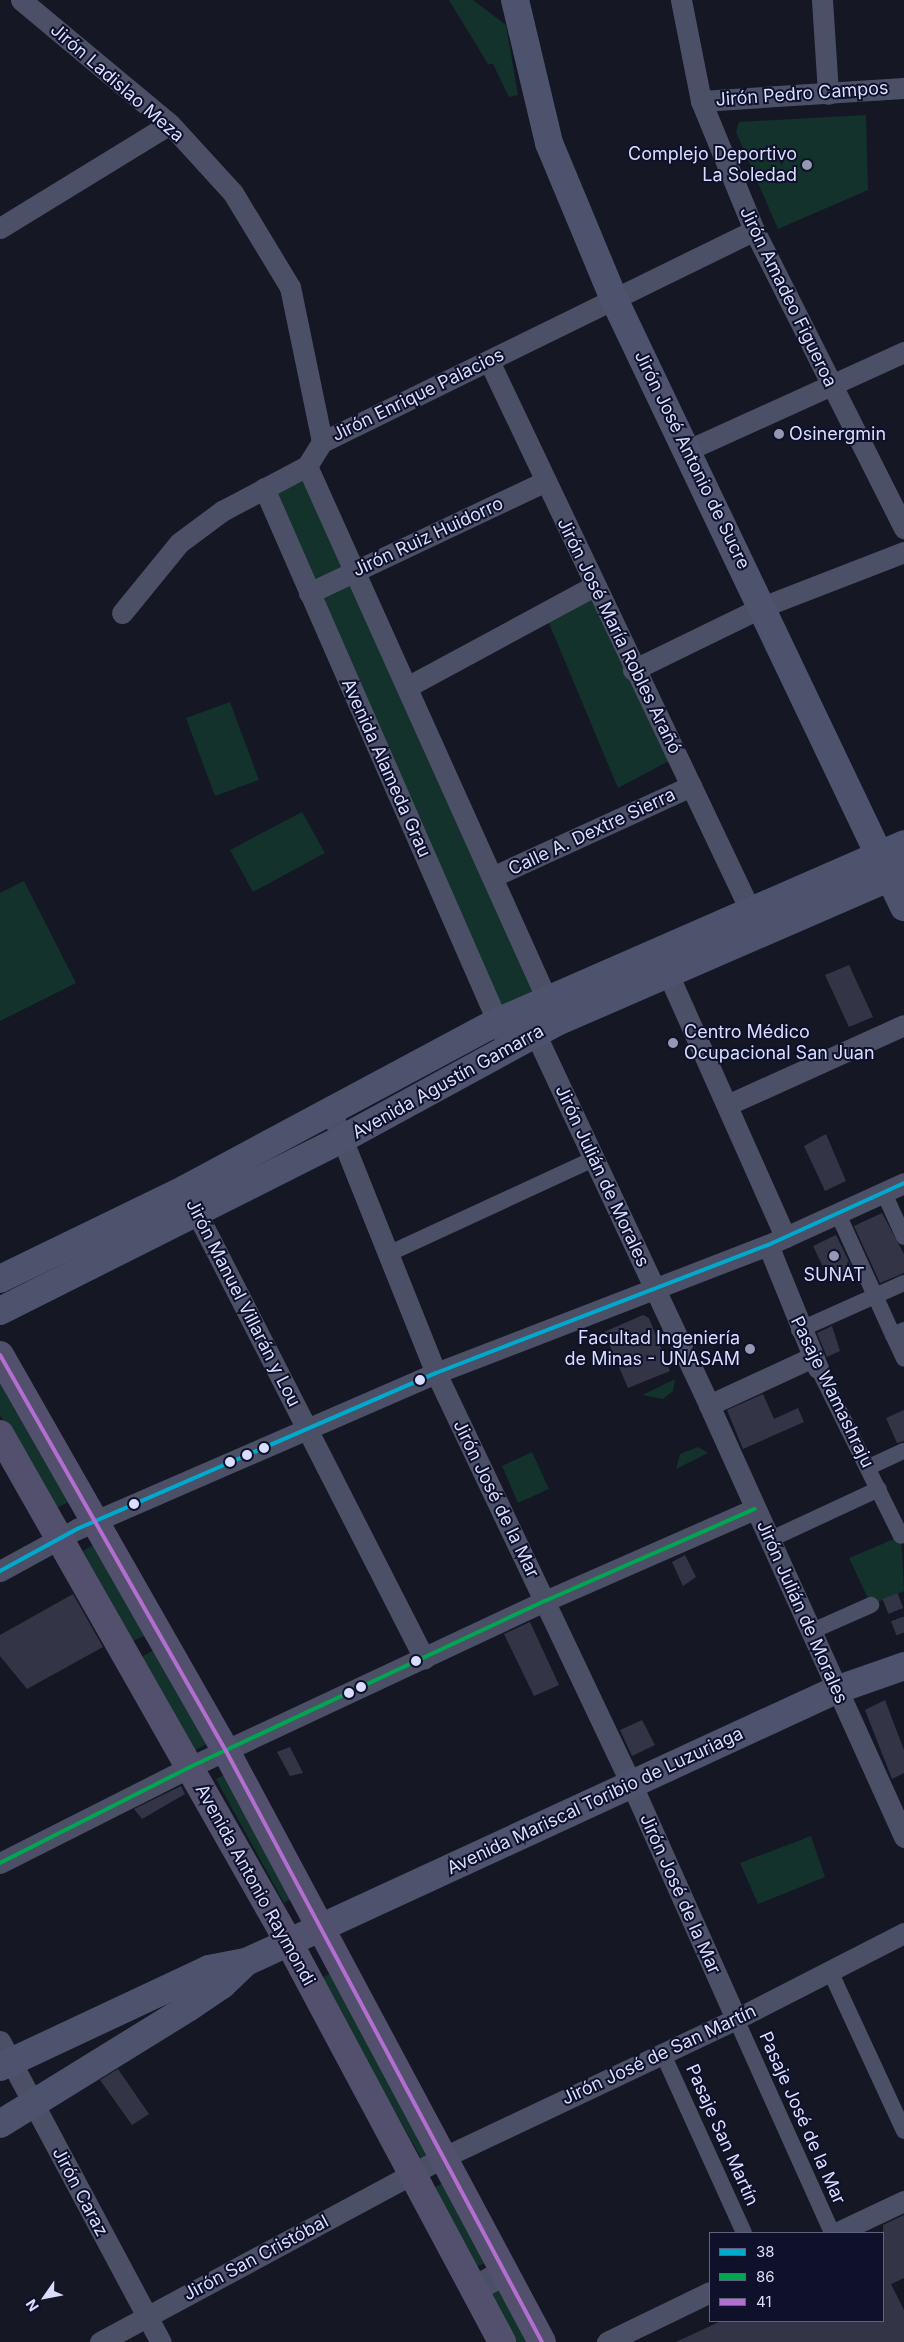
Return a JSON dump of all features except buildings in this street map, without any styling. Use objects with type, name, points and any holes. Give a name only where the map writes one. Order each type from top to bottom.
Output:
[{"type":"main road","name":"Jirón José Antonio de Sucre","points":[[515,0],[550,144],[614,297],[762,607],[891,868],[904,907]]},
{"type":"main road","name":"Avenida Agustín Gamarra","points":[[0,1280],[185,1189],[497,1022],[547,1019],[669,976],[891,868],[904,844]]},
{"type":"main road","name":"Avenida Agustín Gamarra","points":[[0,1311],[344,1138],[510,1048],[547,1019],[750,912],[891,868]]},
{"type":"main road","name":"Avenida Antonio Raymondi","points":[[0,1356],[226,1751],[542,2342]]},
{"type":"main road","name":"Avenida Antonio Raymondi","points":[[0,1434],[61,1537],[288,1941],[502,2342]]},
{"type":"main road","name":"Avenida Mariscal Toribio de Luzuriaga","points":[[246,1962],[836,1690],[904,1666]]},
{"type":"main road","points":[[4,2057],[209,1969],[246,1962]]},
{"type":"main road","points":[[0,2124],[188,2008],[246,1962]]},
{"type":"street","name":"Jirón Ladislao Meza","points":[[21,0],[170,124],[234,193],[290,287],[322,442]]},
{"type":"street","name":"Jirón Amadeo Figueroa","points":[[681,0],[701,101],[754,230],[830,385],[904,528]]},
{"type":"street","points":[[822,0],[828,94]]},
{"type":"street","name":"Jirón Pedro Campos","points":[[701,101],[904,88]]},
{"type":"street","points":[[0,228],[170,124]]},
{"type":"street","name":"Jirón Enrique Palacios","points":[[307,466],[322,442],[489,361],[614,297],[754,230]]},
{"type":"street","points":[[688,450],[904,352]]},
{"type":"street","name":"Jirón José María Robles Arañó","points":[[489,361],[633,670],[691,786],[750,912]]},
{"type":"street","points":[[122,613],[179,543],[222,511],[307,466],[492,877],[547,1019]]},
{"type":"street","name":"Jirón Ruiz Huidorro","points":[[309,593],[546,481]]},
{"type":"street","name":"Avenida Alameda Grau","points":[[264,488],[510,1048]]},
{"type":"street","points":[[633,670],[762,607],[904,552]]},
{"type":"street","points":[[407,687],[594,586]]},
{"type":"street","name":"Calle A. Dextre Sierra","points":[[492,877],[691,786]]},
{"type":"street","name":"Pasaje Wamashraju","points":[[669,976],[727,1105],[776,1241],[799,1330],[901,1536]]},
{"type":"street","name":"Jirón Julián de Morales","points":[[547,1019],[594,1159],[709,1405],[836,1690],[904,1837]]},
{"type":"street","points":[[727,1105],[904,1025]]},
{"type":"street","name":"Jirón José de la Mar","points":[[332,1111],[436,1373],[632,1785],[736,2019]]},
{"type":"street","points":[[388,1254],[594,1159]]},
{"type":"street","points":[[0,1571],[61,1537],[95,1521],[436,1373],[656,1290],[776,1241],[904,1183]]},
{"type":"street","name":"Jirón Manuel Villarán y Lou","points":[[185,1189],[424,1658]]},
{"type":"street","points":[[884,1193],[904,1237]]},
{"type":"street","points":[[838,1214],[875,1295],[899,1333],[904,1360]]},
{"type":"street","points":[[799,1330],[904,1283]]},
{"type":"street","points":[[709,1405],[815,1363]]},
{"type":"street","points":[[869,1468],[904,1451]]},
{"type":"street","points":[[769,1540],[879,1489]]},
{"type":"street","points":[[0,1863],[190,1767],[545,1601],[755,1509]]},
{"type":"street","points":[[810,1632],[871,1605]]},
{"type":"street","name":"Jirón José de San Martín","points":[[412,2174],[662,2052],[736,2019],[904,1933]]},
{"type":"street","points":[[830,1972],[904,2131]]},
{"type":"street","name":"Pasaje José de la Mar","points":[[736,2019],[832,2232]]},
{"type":"street","name":"Pasaje San Martín","points":[[662,2052],[744,2232]]},
{"type":"street","name":"Jirón Caraz","points":[[4,2057],[33,2104],[161,2342]]},
{"type":"street","name":"Jirón San Cristóbal","points":[[100,2342],[412,2174]]},
{"type":"street","points":[[838,2232],[904,2201]]},
{"type":"street","points":[[474,2289],[504,2273]]},
{"type":"street","points":[[607,2342],[709,2292]]},
{"type":"green space","points":[[449,0],[473,0],[506,25],[518,95],[509,97],[493,64],[488,64]]},
{"type":"green space","points":[[866,115],[868,190],[778,229],[736,132],[739,122]]},
{"type":"green space","points":[[305,473],[346,570],[314,587],[268,490]]},
{"type":"green space","points":[[350,585],[533,994],[502,1007],[320,597]]},
{"type":"green space","points":[[588,592],[669,761],[618,788],[546,616]]},
{"type":"green space","points":[[230,702],[259,780],[215,796],[186,718]]},
{"type":"green space","points":[[302,812],[325,853],[253,892],[230,850]]},
{"type":"green space","points":[[24,881],[76,983],[0,1021],[0,893]]},
{"type":"green space","points":[[0,1368],[75,1499],[54,1509],[0,1415]]},
{"type":"green space","points":[[675,1379],[673,1391],[663,1399],[642,1395]]},
{"type":"green space","points":[[698,1447],[708,1453],[676,1469],[680,1454]]},
{"type":"green space","points":[[532,1452],[549,1489],[518,1503],[502,1466]]},
{"type":"green space","points":[[901,1536],[904,1591],[871,1605],[849,1558]]},
{"type":"green space","points":[[102,1540],[151,1633],[133,1641],[83,1551]]},
{"type":"green space","points":[[162,1645],[215,1739],[194,1751],[140,1658]]},
{"type":"green space","points":[[233,1770],[300,1894],[284,1903],[216,1779]]},
{"type":"green space","points":[[811,1836],[825,1877],[758,1904],[740,1863]]},
{"type":"green space","points":[[338,1970],[432,2153],[421,2158],[321,1978]]},
{"type":"green space","points":[[448,2181],[490,2261],[473,2268],[433,2188]]},
{"type":"green space","points":[[506,2285],[536,2342],[517,2342],[491,2293]]},
{"type":"tunnel","points":[[890,1596],[904,1632]]},
{"type":"transit line","name":"38","points":[[0,1571],[77,1529],[436,1373],[768,1245],[904,1183]]},
{"type":"transit line","name":"41","points":[[0,1355],[226,1751],[542,2342]]},
{"type":"transit line","name":"86","points":[[0,1863],[190,1767],[545,1601],[755,1509]]},
{"type":"place","name":"Complejo Deportivo La Soledad","points":[[807,165]]},
{"type":"place","name":"Osinergmin","points":[[779,434]]},
{"type":"place","name":"Centro Médico Ocupacional San Juan","points":[[673,1043]]},
{"type":"place","name":"SUNAT","points":[[834,1256]]},
{"type":"place","name":"Facultad Ingeniería de Minas - UNASAM","points":[[750,1349]]}]
